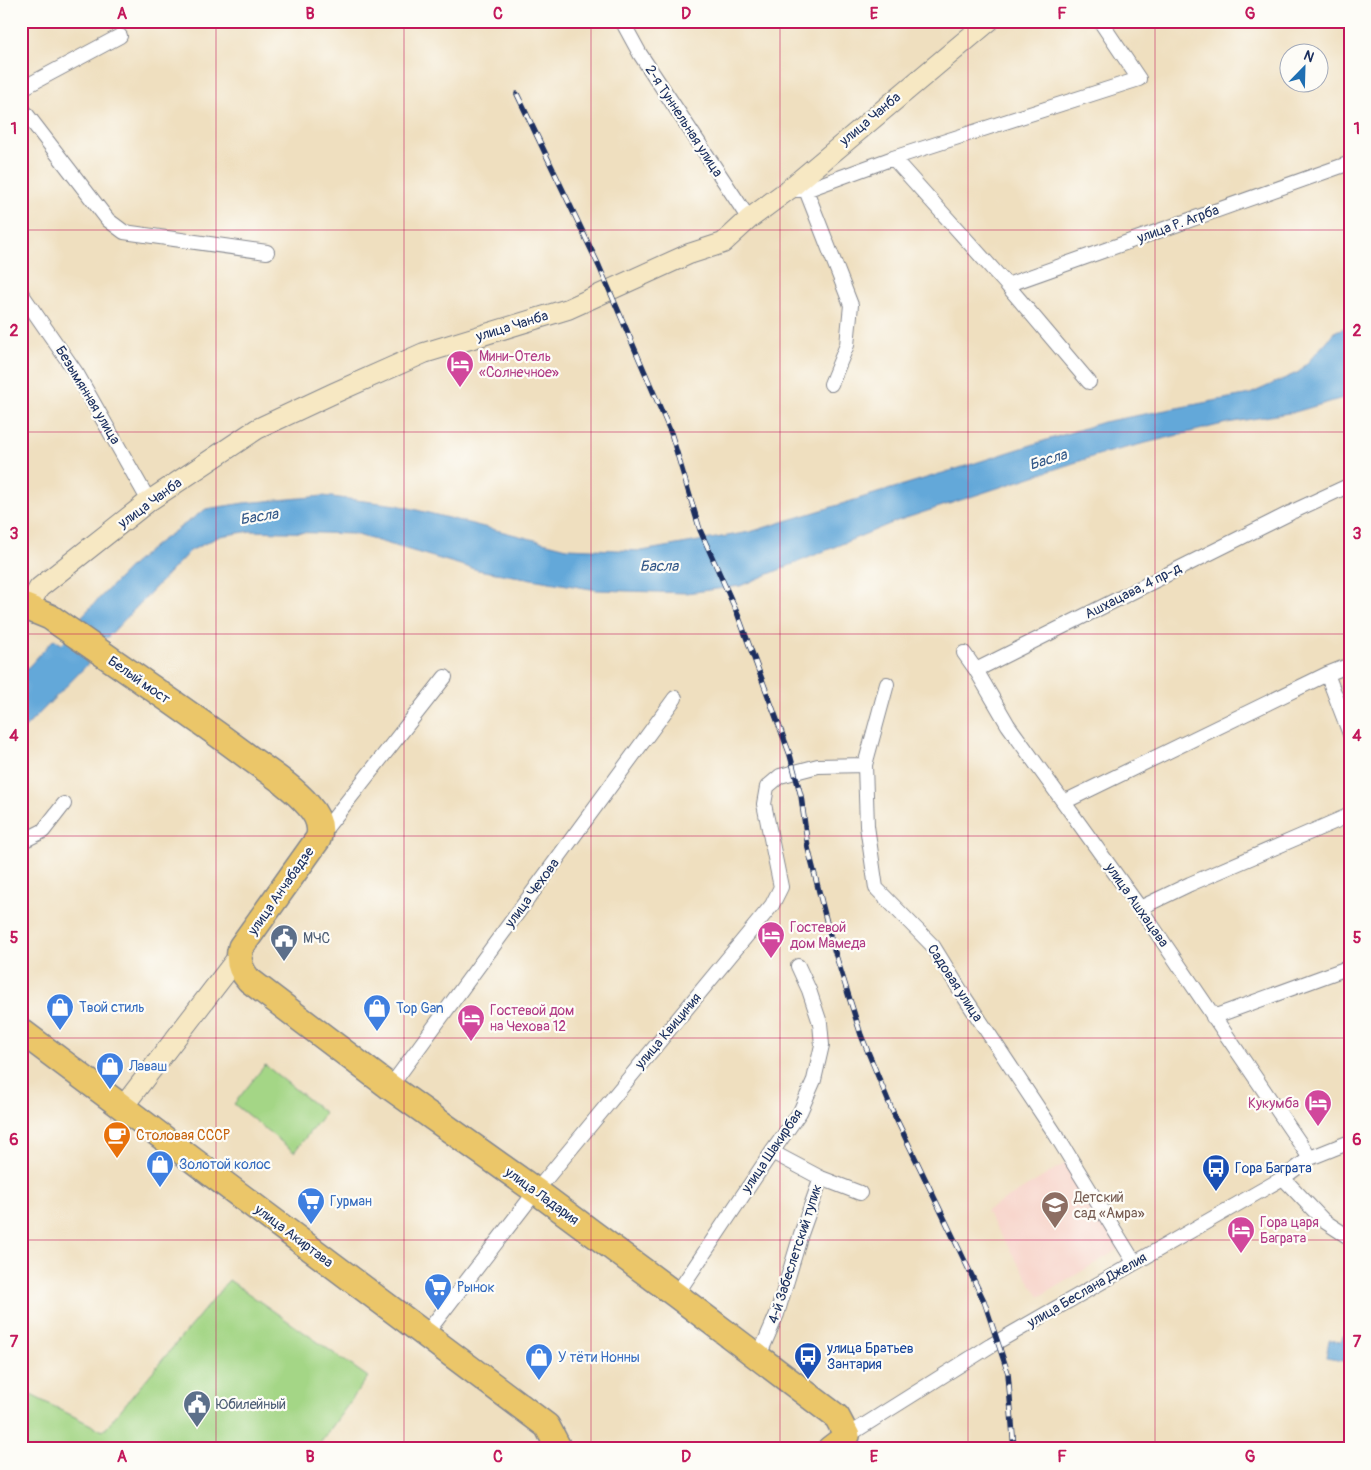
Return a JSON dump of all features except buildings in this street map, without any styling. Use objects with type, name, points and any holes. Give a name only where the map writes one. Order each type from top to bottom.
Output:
[{"type":"highway","name":"Белый мост","points":[[33,610],[229,743],[298,795],[315,814],[320,826],[318,839]]},
{"type":"highway","name":"улица Анчабадзе","points":[[238,958],[245,941],[318,839]]},
{"type":"highway","name":"улица Ладария","points":[[238,958],[249,980],[390,1087],[536,1191],[676,1295],[837,1417],[838,1443]]},
{"type":"highway","name":"улица Акиртава","points":[[21,1030],[122,1108],[547,1426],[559,1449]]},
{"type":"highway","points":[[547,1426],[576,1449]]},
{"type":"street","name":"2-я Туннельная улица","points":[[622,21],[640,54],[749,219]]},
{"type":"street","name":"улица Чанба","points":[[33,610],[39,588],[149,501],[257,429],[334,392],[424,354],[568,309],[689,254],[723,243],[749,219],[800,184],[989,21]]},
{"type":"street","points":[[831,384],[847,346],[851,305],[800,184],[893,158],[1139,79],[1100,21]]},
{"type":"street","points":[[21,89],[120,36]]},
{"type":"street","points":[[21,107],[108,220],[124,232],[267,252]]},
{"type":"street","points":[[893,158],[1007,285],[1089,382]]},
{"type":"street","name":"улица Р. Агрба","points":[[1007,285],[1350,163]]},
{"type":"street","name":"Безымянная улица","points":[[21,293],[77,374],[149,501]]},
{"type":"street","name":"Ашхацава, 4 пр-д","points":[[976,670],[1292,512],[1350,485]]},
{"type":"street","name":"улица Ашхацава","points":[[964,653],[1008,725],[1140,908],[1310,1158]]},
{"type":"street","points":[[1064,802],[1327,674],[1350,665]]},
{"type":"street","points":[[1327,674],[1350,734]]},
{"type":"street","name":"улица Анчабадзе","points":[[318,839],[445,677]]},
{"type":"street","name":"Садовая улица","points":[[887,684],[865,765],[867,826],[876,888],[933,946],[965,998],[1056,1135],[1134,1262]]},
{"type":"street","name":"улица Чехова","points":[[390,1087],[675,698]]},
{"type":"street","name":"улица Квициния","points":[[426,1335],[536,1191],[772,904],[781,887],[764,804],[767,787],[780,776],[818,766],[865,765]]},
{"type":"street","points":[[21,842],[42,831],[64,804]]},
{"type":"street","points":[[1140,908],[1190,884],[1350,815]]},
{"type":"street","name":"улица Анчабадзе","points":[[122,1108],[238,958]]},
{"type":"street","name":"улица Шакирбая","points":[[676,1295],[800,1112],[814,1080],[822,1045],[820,1023],[809,990],[798,966]]},
{"type":"street","points":[[1213,1017],[1350,967]]},
{"type":"street","name":"улица Беслана Джелия","points":[[838,1443],[990,1346],[1282,1178],[1310,1158],[1350,1142]]},
{"type":"street","points":[[772,1152],[821,1178],[860,1193]]},
{"type":"street","name":"4-й Забеслетский тупик","points":[[758,1358],[777,1314],[801,1234],[821,1178]]},
{"type":"street","points":[[1282,1178],[1324,1222],[1350,1238]]},
{"type":"shaded area","name":"Детский сад «Амра»","points":[[1071,1160],[1124,1246],[1039,1297],[986,1211]]},
{"type":"green space","points":[[265,1065],[325,1113],[294,1152],[234,1104]]},
{"type":"green space","points":[[229,1280],[368,1377],[316,1449],[21,1449],[21,1390],[103,1431]]},
{"type":"water","points":[[1350,326],[1350,396],[1295,412],[1227,423],[1101,454],[897,521],[740,586],[686,593],[597,590],[478,570],[354,534],[251,531],[220,536],[190,551],[107,638],[81,617],[131,566],[158,543],[206,509],[244,503],[323,496],[397,505],[567,548],[642,551],[750,532],[1103,422],[1250,394],[1299,372],[1336,331]]},
{"type":"water","points":[[54,639],[89,663],[21,732],[21,675]]},
{"type":"water","points":[[1343,1336],[1350,1337],[1350,1362],[1326,1358],[1329,1340],[1341,1342]]},
{"type":"waterway","name":"Басла","points":[[21,711],[119,601]]},
{"type":"railway","points":[[517,94],[599,266],[671,433],[700,530],[738,615],[790,755],[801,796],[808,848],[832,943],[861,1035],[892,1110],[984,1301],[1008,1373],[1014,1449]]},
{"type":"place","name":"Мини-Отель «Солнечное»","points":[[460,388]]},
{"type":"place","name":"Гостевой дом Мамеда","points":[[771,959]]},
{"type":"place","name":"МЧС","points":[[284,962]]},
{"type":"place","name":"Твой стиль","points":[[60,1031]]},
{"type":"place","name":"Top Gan","points":[[377,1032]]},
{"type":"place","name":"Гостевой дом на Чехова 12","points":[[471,1042]]},
{"type":"place","name":"Лаваш","points":[[110,1090]]},
{"type":"place","name":"Кукумба","points":[[1318,1127]]},
{"type":"place","name":"Столовая СССР","points":[[117,1159]]},
{"type":"place","name":"Золотой колос","points":[[160,1188]]},
{"type":"place","name":"Гора Баграта","points":[[1216,1192]]},
{"type":"place","name":"Гурман","points":[[311,1225]]},
{"type":"place","name":"Детский сад «Амра»","points":[[1055,1229]]},
{"type":"place","name":"Гора царя Баграта","points":[[1241,1254]]},
{"type":"place","name":"Рынок","points":[[438,1311]]},
{"type":"place","name":"улица Братьев Зантария","points":[[808,1380]]},
{"type":"place","name":"У тёти Нонны","points":[[539,1381]]},
{"type":"place","name":"Юбилейный","points":[[197,1428]]}]
